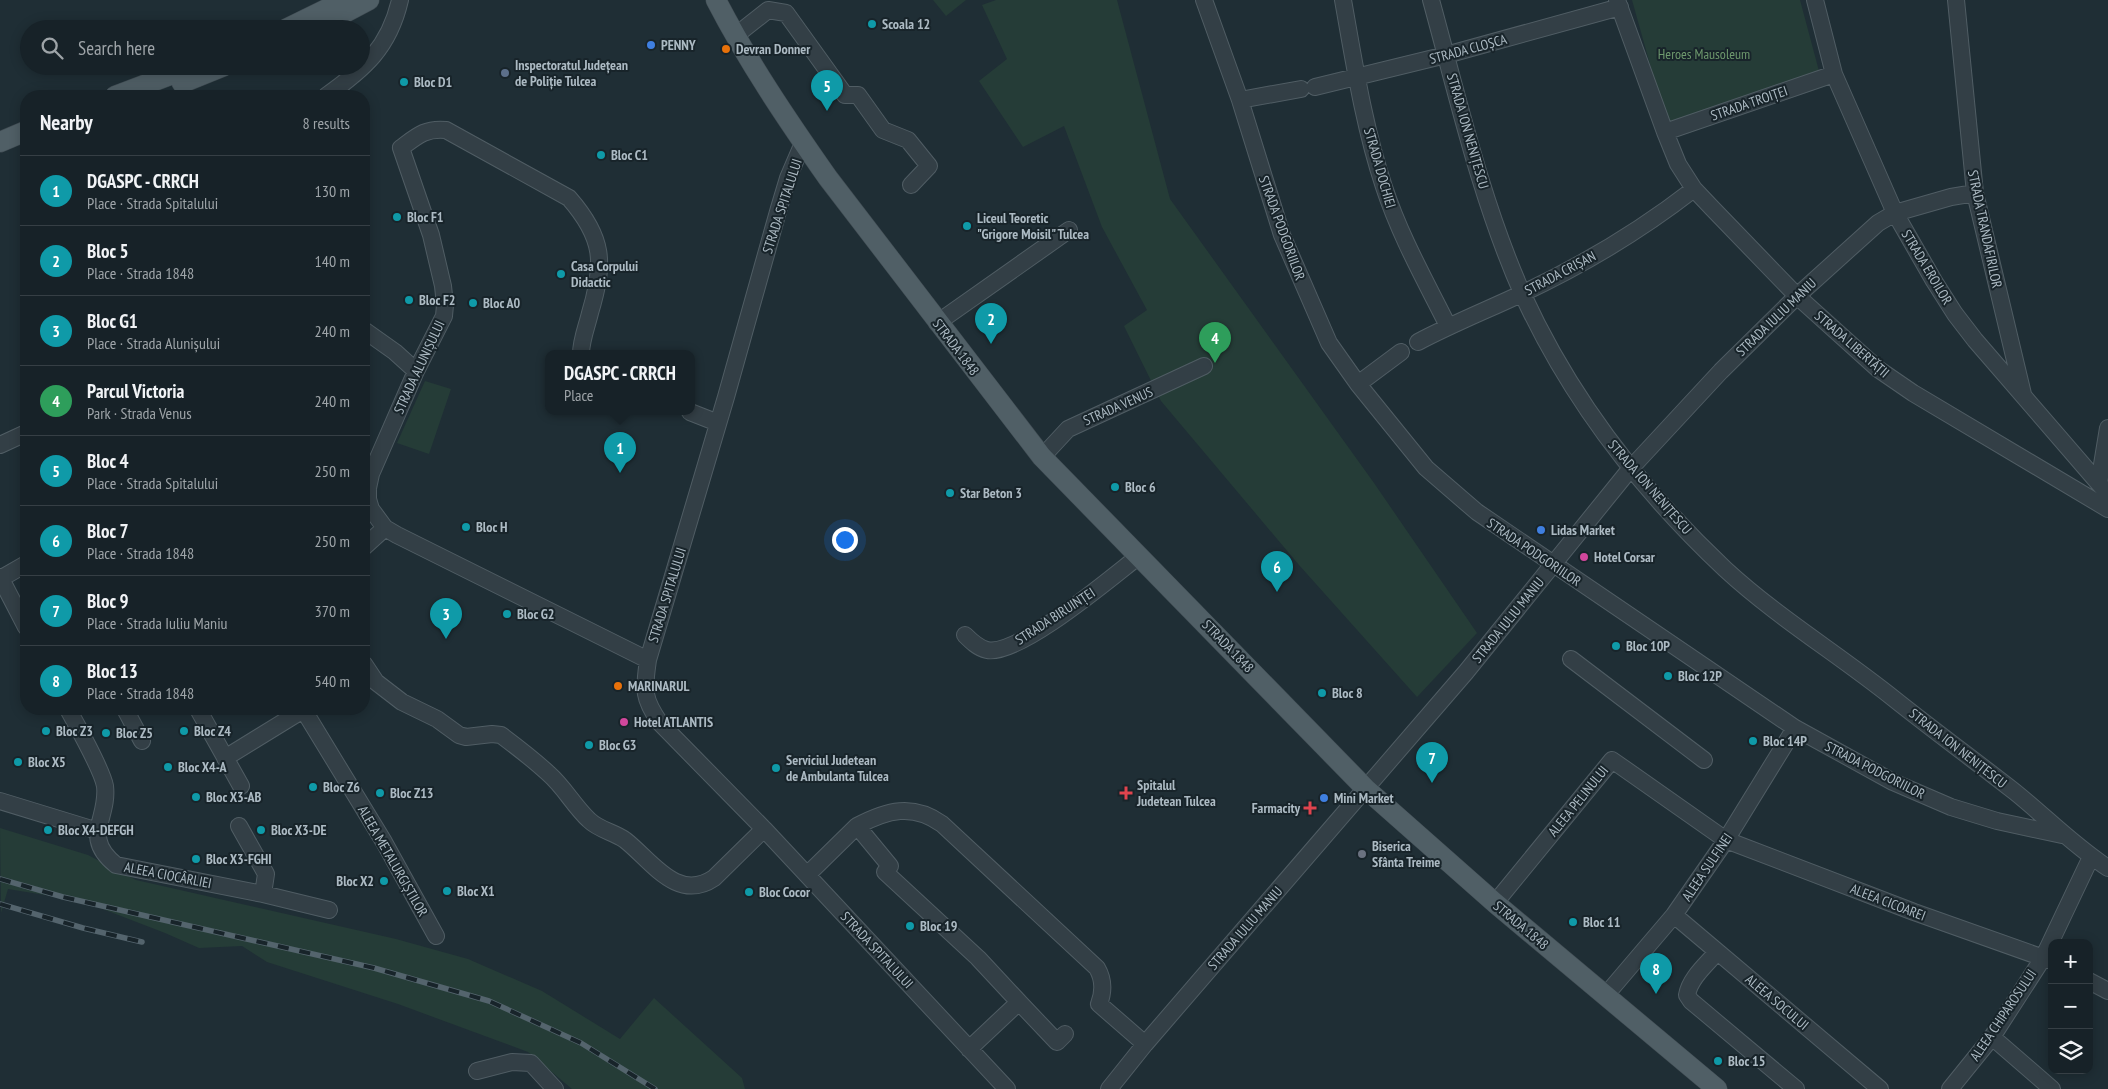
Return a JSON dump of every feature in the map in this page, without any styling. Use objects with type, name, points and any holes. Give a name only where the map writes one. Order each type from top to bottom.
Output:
[{"type":"main road","points":[[304,20],[345,0]]},
{"type":"main road","points":[[330,20],[369,0]]},
{"type":"main road","name":"STRADA SPITALULUI","points":[[716,0],[735,36],[803,143]]},
{"type":"main road","points":[[131,90],[170,75]]},
{"type":"main road","points":[[162,90],[201,75]]},
{"type":"main road","points":[[0,142],[20,134]]},
{"type":"main road","name":"STRADA 1848","points":[[803,143],[937,323],[1042,457],[1366,789],[1496,903],[1717,1089]]},
{"type":"main road","points":[[0,155],[20,147]]},
{"type":"street","points":[[370,61],[385,42],[397,15],[400,0]]},
{"type":"street","name":"STRADA PODGORIILOR","points":[[1204,0],[1240,100],[1282,235],[1329,343],[1358,384],[1426,468],[1476,512],[1552,565],[1628,613],[1795,728],[1893,782],[1951,807],[1997,821],[2062,835],[2108,868]]},
{"type":"street","name":"STRADA DOCHIEI","points":[[1342,0],[1356,76],[1384,188],[1409,249],[1448,326]]},
{"type":"street","name":"STRADA ION NENIȚESCU","points":[[1431,0],[1483,187],[1522,293],[1570,384],[1598,427],[1663,505],[1727,570],[1781,615],[1846,661],[2018,795],[2062,835]]},
{"type":"street","name":"STRADA EROILOR","points":[[1815,0],[1834,74],[1895,213],[1955,314],[1975,340],[2103,488]]},
{"type":"street","name":"STRADA TRANDAFIRILOR","points":[[1956,0],[1975,193],[2024,396]]},
{"type":"street","name":"STRADA CLOȘCA","points":[[1240,100],[1308,88],[1446,55],[1619,4]]},
{"type":"street","name":"STRADA LIBERTĂȚII","points":[[1619,4],[1678,164],[1694,189],[1797,296],[1878,369],[1928,402],[2108,509]]},
{"type":"street","points":[[735,36],[768,10],[786,13],[845,95],[858,96],[883,130],[908,140],[928,166],[911,185]]},
{"type":"street","name":"STRADA TROIȚEI","points":[[1665,132],[1834,74]]},
{"type":"street","points":[[334,90],[353,75]]},
{"type":"street","name":"STRADA ALUNIȘULUI","points":[[370,479],[416,371],[444,316],[443,286],[431,235],[401,148],[420,134],[433,129],[446,130],[457,135],[569,198],[582,212],[594,236],[598,249],[601,273],[582,350]]},
{"type":"street","name":"STRADA SPITALULUI","points":[[803,143],[788,178],[779,208],[648,660],[645,685],[649,707],[660,723],[764,829],[1007,1089]]},
{"type":"street","name":"STRADA CRIȘAN","points":[[1418,342],[1578,265],[1631,235],[1694,189]]},
{"type":"street","name":"STRADA IULIU MANIU","points":[[1109,1089],[1466,672],[1631,468],[1721,371],[1797,296],[1878,223],[1895,213],[1951,197],[1975,193]]},
{"type":"street","points":[[937,323],[1069,230]]},
{"type":"street","points":[[370,334],[395,352],[416,371]]},
{"type":"street","points":[[1358,384],[1401,352]]},
{"type":"street","name":"STRADA VENUS","points":[[1042,457],[1068,428],[1204,366]]},
{"type":"street","points":[[695,414],[718,423]]},
{"type":"street","points":[[2103,488],[2108,428]]},
{"type":"street","points":[[0,445],[20,436]]},
{"type":"street","name":"STRADA ALUNIȘULUI","points":[[370,506],[386,528],[397,535],[648,660]]},
{"type":"street","points":[[370,542],[386,528]]},
{"type":"street","name":"STRADA BIRUINȚEI","points":[[965,636],[976,645],[988,651],[1007,647],[1034,633],[1063,614],[1139,556]]},
{"type":"street","points":[[20,567],[0,578],[20,616]]},
{"type":"street","points":[[1571,659],[1704,760]]},
{"type":"street","points":[[370,673],[376,682],[402,702],[437,719],[459,734],[466,737],[492,734],[501,735],[549,774],[588,819],[602,829],[625,840],[655,869],[680,883],[696,886],[706,884],[764,829]]},
{"type":"street","name":"ALEEA CIOCÂRLIEI","points":[[71,715],[105,785],[104,804],[98,831],[101,851],[116,865],[263,894],[329,910]]},
{"type":"street","points":[[128,715],[142,741]]},
{"type":"street","points":[[201,715],[241,786]]},
{"type":"street","points":[[225,758],[293,715]]},
{"type":"street","name":"ALEEA METALURGIȘTILOR","points":[[307,715],[384,842],[436,936]]},
{"type":"street","name":"ALEEA SULFINEI","points":[[1605,996],[1674,916],[1726,840],[1795,728]]},
{"type":"street","name":"ALEEA PELINULUI","points":[[1496,903],[1612,760],[1726,840]]},
{"type":"street","points":[[0,800],[98,831]]},
{"type":"street","points":[[806,874],[857,826],[879,815],[914,811],[931,816],[942,824],[1097,968],[1101,975],[1103,986],[1099,1004],[1146,1044]]},
{"type":"street","points":[[239,826],[266,874],[263,894]]},
{"type":"street","points":[[857,826],[890,866],[885,872],[978,958],[1056,1042],[1065,1034]]},
{"type":"street","name":"ALEEA CICOAREI","points":[[1726,840],[1914,912],[2047,959]]},
{"type":"street","name":"ALEEA CHIPAROSULUI","points":[[1950,1089],[1992,1037],[2047,959],[2091,857]]},
{"type":"street","name":"ALEEA SOCULUI","points":[[1674,916],[1880,1089]]},
{"type":"street","points":[[1717,952],[1688,987],[1687,995],[1691,1001],[1796,1089]]},
{"type":"street","points":[[2093,983],[2108,991]]},
{"type":"street","points":[[970,1049],[1018,1002]]},
{"type":"street","points":[[1992,1037],[2052,1089]]},
{"type":"street","points":[[477,1071],[512,1062],[531,1063],[555,1089]]},
{"type":"green space","points":[[933,0],[966,0],[946,16]]},
{"type":"green space","points":[[996,0],[1117,0],[1170,199],[1374,483],[1477,633],[1417,697],[1299,565],[1161,401],[1124,326],[1147,310],[1102,227],[1064,126],[1023,147],[979,81],[1007,59],[982,5]]},
{"type":"green space","name":"Heroes Mausoleum","points":[[1632,0],[1800,0],[1819,71],[1667,125]]},
{"type":"green space","points":[[425,381],[451,389],[429,454],[397,443]]},
{"type":"green space","points":[[0,828],[88,855],[136,880],[396,939],[468,959],[542,991],[620,1039],[654,998],[742,1078],[745,1089],[572,1089],[528,1052],[398,1004],[267,962],[242,946],[199,948],[82,901],[8,889],[1,913]]},
{"type":"railway","points":[[0,879],[63,897],[374,968],[489,1001],[581,1043],[655,1089]]},
{"type":"railway","points":[[0,904],[83,928],[142,942]]},
{"type":"place","name":"Scoala 12","points":[[872,24]]},
{"type":"place","name":"PENNY","points":[[651,45]]},
{"type":"place","name":"Devran Donner","points":[[726,49]]},
{"type":"place","name":"Inspectoratul Județean de Poliție Tulcea","points":[[505,73]]},
{"type":"place","name":"Bloc D1","points":[[404,82]]},
{"type":"place","name":"Bloc 4","points":[[827,111]]},
{"type":"place","name":"Bloc C1","points":[[601,155]]},
{"type":"place","name":"Bloc F1","points":[[397,217]]},
{"type":"place","name":"Liceul Teoretic \"Grigore Moisil\" Tulcea","points":[[967,226]]},
{"type":"place","name":"Casa Corpului Didactic","points":[[561,274]]},
{"type":"place","name":"Bloc F2","points":[[409,300]]},
{"type":"place","name":"Bloc A0","points":[[473,303]]},
{"type":"place","name":"Bloc 5","points":[[991,344]]},
{"type":"place","name":"Parcul Victoria","points":[[1215,363]]},
{"type":"place","name":"DGASPC - CRRCH","points":[[620,473]]},
{"type":"place","name":"Bloc 6","points":[[1115,487]]},
{"type":"place","name":"Star Beton 3","points":[[950,493]]},
{"type":"place","name":"Bloc H","points":[[466,527]]},
{"type":"place","name":"Lidas Market","points":[[1541,530]]},
{"type":"place","name":"Hotel Corsar","points":[[1584,557]]},
{"type":"place","name":"Bloc 7","points":[[1277,592]]},
{"type":"place","name":"Bloc G2","points":[[507,614]]},
{"type":"place","name":"Bloc G1","points":[[446,639]]},
{"type":"place","name":"Bloc 10P","points":[[1616,646]]},
{"type":"place","name":"Bloc 12P","points":[[1668,676]]},
{"type":"place","name":"MARINARUL","points":[[618,686]]},
{"type":"place","name":"Bloc 8","points":[[1322,693]]},
{"type":"place","name":"Hotel ATLANTIS","points":[[624,722]]},
{"type":"place","name":"Bloc Z3","points":[[46,731]]},
{"type":"place","name":"Bloc Z4","points":[[184,731]]},
{"type":"place","name":"Bloc Z5","points":[[106,733]]},
{"type":"place","name":"Bloc 14P","points":[[1753,741]]},
{"type":"place","name":"Bloc G3","points":[[589,745]]},
{"type":"place","name":"Bloc X5","points":[[18,762]]},
{"type":"place","name":"Bloc X4-A","points":[[168,767]]},
{"type":"place","name":"Serviciul Judetean de Ambulanta Tulcea","points":[[776,768]]},
{"type":"place","name":"Bloc 9","points":[[1432,783]]},
{"type":"place","name":"Bloc Z6","points":[[313,787]]},
{"type":"place","name":"Bloc Z13","points":[[380,793]]},
{"type":"place","name":"Spitalul Judetean Tulcea","points":[[1126,793]]},
{"type":"place","name":"Bloc X3-AB","points":[[196,797]]},
{"type":"place","name":"Mini Market","points":[[1324,798]]},
{"type":"place","name":"Farmacity","points":[[1310,808]]},
{"type":"place","name":"Bloc X4-DEFGH","points":[[48,830]]},
{"type":"place","name":"Bloc X3-DE","points":[[261,830]]},
{"type":"place","name":"Biserica Sfânta Treime","points":[[1362,854]]},
{"type":"place","name":"Bloc X3-FGHI","points":[[196,859]]},
{"type":"place","name":"Bloc X2","points":[[384,881]]},
{"type":"place","name":"Bloc X1","points":[[447,891]]},
{"type":"place","name":"Bloc Cocor","points":[[749,892]]},
{"type":"place","name":"Bloc 11","points":[[1573,922]]},
{"type":"place","name":"Bloc 19","points":[[910,926]]},
{"type":"place","name":"Bloc 13","points":[[1656,994]]},
{"type":"place","name":"Bloc 15","points":[[1718,1061]]}]
